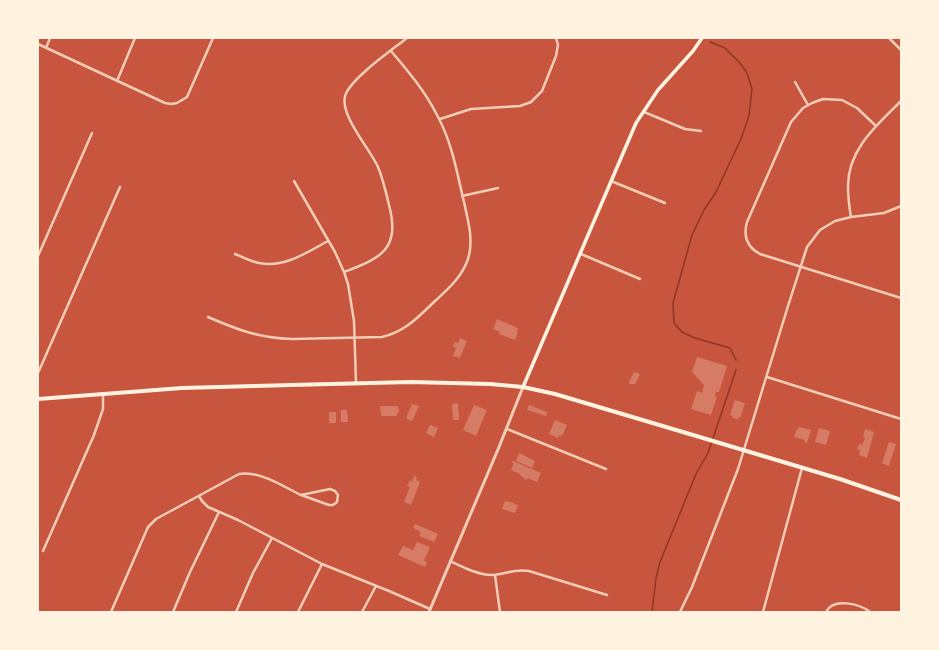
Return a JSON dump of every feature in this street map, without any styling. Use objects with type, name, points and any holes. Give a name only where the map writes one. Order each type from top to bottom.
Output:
[{"type":"main road","points":[[523,387],[581,254],[632,131],[643,111],[658,90],[693,51],[702,38]]},
{"type":"main road","points":[[38,399],[182,388],[356,383],[458,383],[523,387],[556,395],[716,442],[901,500]]},
{"type":"street","points":[[46,48],[50,38]]},
{"type":"street","points":[[117,81],[135,38]]},
{"type":"street","points":[[38,44],[165,103],[171,104],[181,102],[191,92],[213,38]]},
{"type":"street","points":[[344,272],[371,261],[380,255],[388,245],[392,234],[392,219],[381,175],[377,165],[347,115],[344,104],[346,95],[351,84],[406,38]]},
{"type":"street","points":[[440,120],[471,109],[520,106],[531,102],[542,91],[556,56],[558,45],[556,38]]},
{"type":"street","points":[[889,38],[901,50]]},
{"type":"street","points":[[208,317],[240,330],[267,337],[292,339],[382,337],[396,333],[404,328],[442,294],[459,276],[467,260],[471,238],[450,146],[440,120],[420,86],[391,51]]},
{"type":"street","points":[[795,82],[808,105]]},
{"type":"street","points":[[876,126],[857,108],[842,100],[823,99],[808,105],[798,112],[791,122],[745,228],[747,242],[756,252],[901,298]]},
{"type":"street","points":[[851,217],[848,184],[854,156],[862,142],[901,101]]},
{"type":"street","points":[[643,111],[685,129],[701,131]]},
{"type":"street","points":[[38,256],[92,133]]},
{"type":"street","points":[[294,181],[344,272],[353,309],[356,383]]},
{"type":"street","points":[[611,181],[665,203]]},
{"type":"street","points":[[38,373],[120,187]]},
{"type":"street","points":[[462,196],[498,188]]},
{"type":"street","points":[[680,612],[692,587],[744,451],[807,247],[820,230],[835,221],[851,217],[884,213],[901,206]]},
{"type":"street","points":[[235,254],[258,263],[278,263],[294,259],[328,241]]},
{"type":"street","points":[[581,254],[640,279]]},
{"type":"street","points":[[767,377],[901,419]]},
{"type":"street","points":[[199,496],[208,507],[238,520],[322,564],[376,586],[430,611],[507,429],[523,387]]},
{"type":"street","points":[[43,551],[97,426],[103,409],[104,394]]},
{"type":"street","points":[[507,429],[606,469]]},
{"type":"street","points":[[763,612],[802,468]]},
{"type":"street","points":[[111,612],[150,524],[156,519],[234,476],[247,473],[260,475],[301,495],[329,505],[335,504],[338,498],[337,493],[330,489],[301,495]]},
{"type":"street","points":[[173,612],[220,512]]},
{"type":"street","points":[[236,612],[253,573],[272,538]]},
{"type":"street","points":[[450,562],[480,573],[495,575],[512,570],[529,571],[607,595]]},
{"type":"street","points":[[298,612],[322,564]]},
{"type":"street","points":[[495,575],[500,612]]},
{"type":"street","points":[[362,612],[376,586]]},
{"type":"street","points":[[826,612],[828,608],[834,604],[845,603],[856,604],[870,612]]},
{"type":"building","points":[[497,319],[518,328],[515,340],[499,334],[500,332],[493,329]]},
{"type":"building","points":[[460,338],[467,341],[460,358],[453,356],[456,348],[453,347],[455,342],[458,343]]},
{"type":"building","points":[[697,357],[727,366],[719,392],[716,392],[715,397],[717,397],[711,415],[691,409],[697,391],[702,393],[704,385],[692,372]]},
{"type":"building","points":[[634,372],[640,374],[635,384],[630,384],[629,382]]},
{"type":"building","points":[[735,400],[745,403],[740,418],[738,417],[738,419],[732,418],[733,416],[730,415]]},
{"type":"building","points":[[458,403],[459,420],[453,420],[452,404]]},
{"type":"building","points":[[412,404],[419,406],[412,421],[406,418]]},
{"type":"building","points":[[474,405],[487,410],[476,436],[463,430]]},
{"type":"building","points":[[529,405],[547,412],[546,416],[527,410]]},
{"type":"building","points":[[380,406],[398,406],[399,411],[396,416],[381,416]]},
{"type":"building","points":[[341,410],[347,410],[348,422],[341,422]]},
{"type":"building","points":[[329,412],[336,412],[336,423],[329,423]]},
{"type":"building","points":[[555,420],[567,425],[562,436],[559,435],[558,438],[549,434]]},
{"type":"building","points":[[430,425],[438,428],[434,437],[426,433]]},
{"type":"building","points":[[799,427],[811,430],[807,443],[804,442],[805,440],[794,437]]},
{"type":"building","points":[[819,428],[830,431],[826,445],[815,442]]},
{"type":"building","points":[[865,429],[874,432],[867,458],[859,455],[860,450],[857,449],[859,444],[862,445],[865,438],[863,437]]},
{"type":"building","points":[[889,442],[896,444],[889,466],[882,463]]},
{"type":"building","points":[[519,453],[535,461],[532,468],[516,461]]},
{"type":"building","points":[[513,461],[541,473],[537,482],[528,478],[527,480],[520,474],[511,470],[514,463],[512,463]]},
{"type":"building","points":[[414,476],[417,477],[416,480],[420,482],[411,505],[404,502],[410,487],[407,486],[410,480],[412,482]]},
{"type":"building","points":[[505,501],[518,505],[515,513],[502,509]]},
{"type":"building","points":[[415,524],[438,534],[434,542],[419,536],[421,532],[413,528]]},
{"type":"building","points":[[417,542],[430,547],[424,561],[427,562],[425,567],[398,555],[403,546],[413,550]]},
{"type":"waterway","points":[[710,42],[725,48],[740,63],[747,73],[752,89],[749,116],[741,139],[716,192],[704,210],[692,235],[673,303],[674,323],[682,332],[695,338],[730,348],[736,360]]},
{"type":"waterway","points":[[652,612],[656,578],[660,562],[696,474],[708,453],[736,370]]}]
